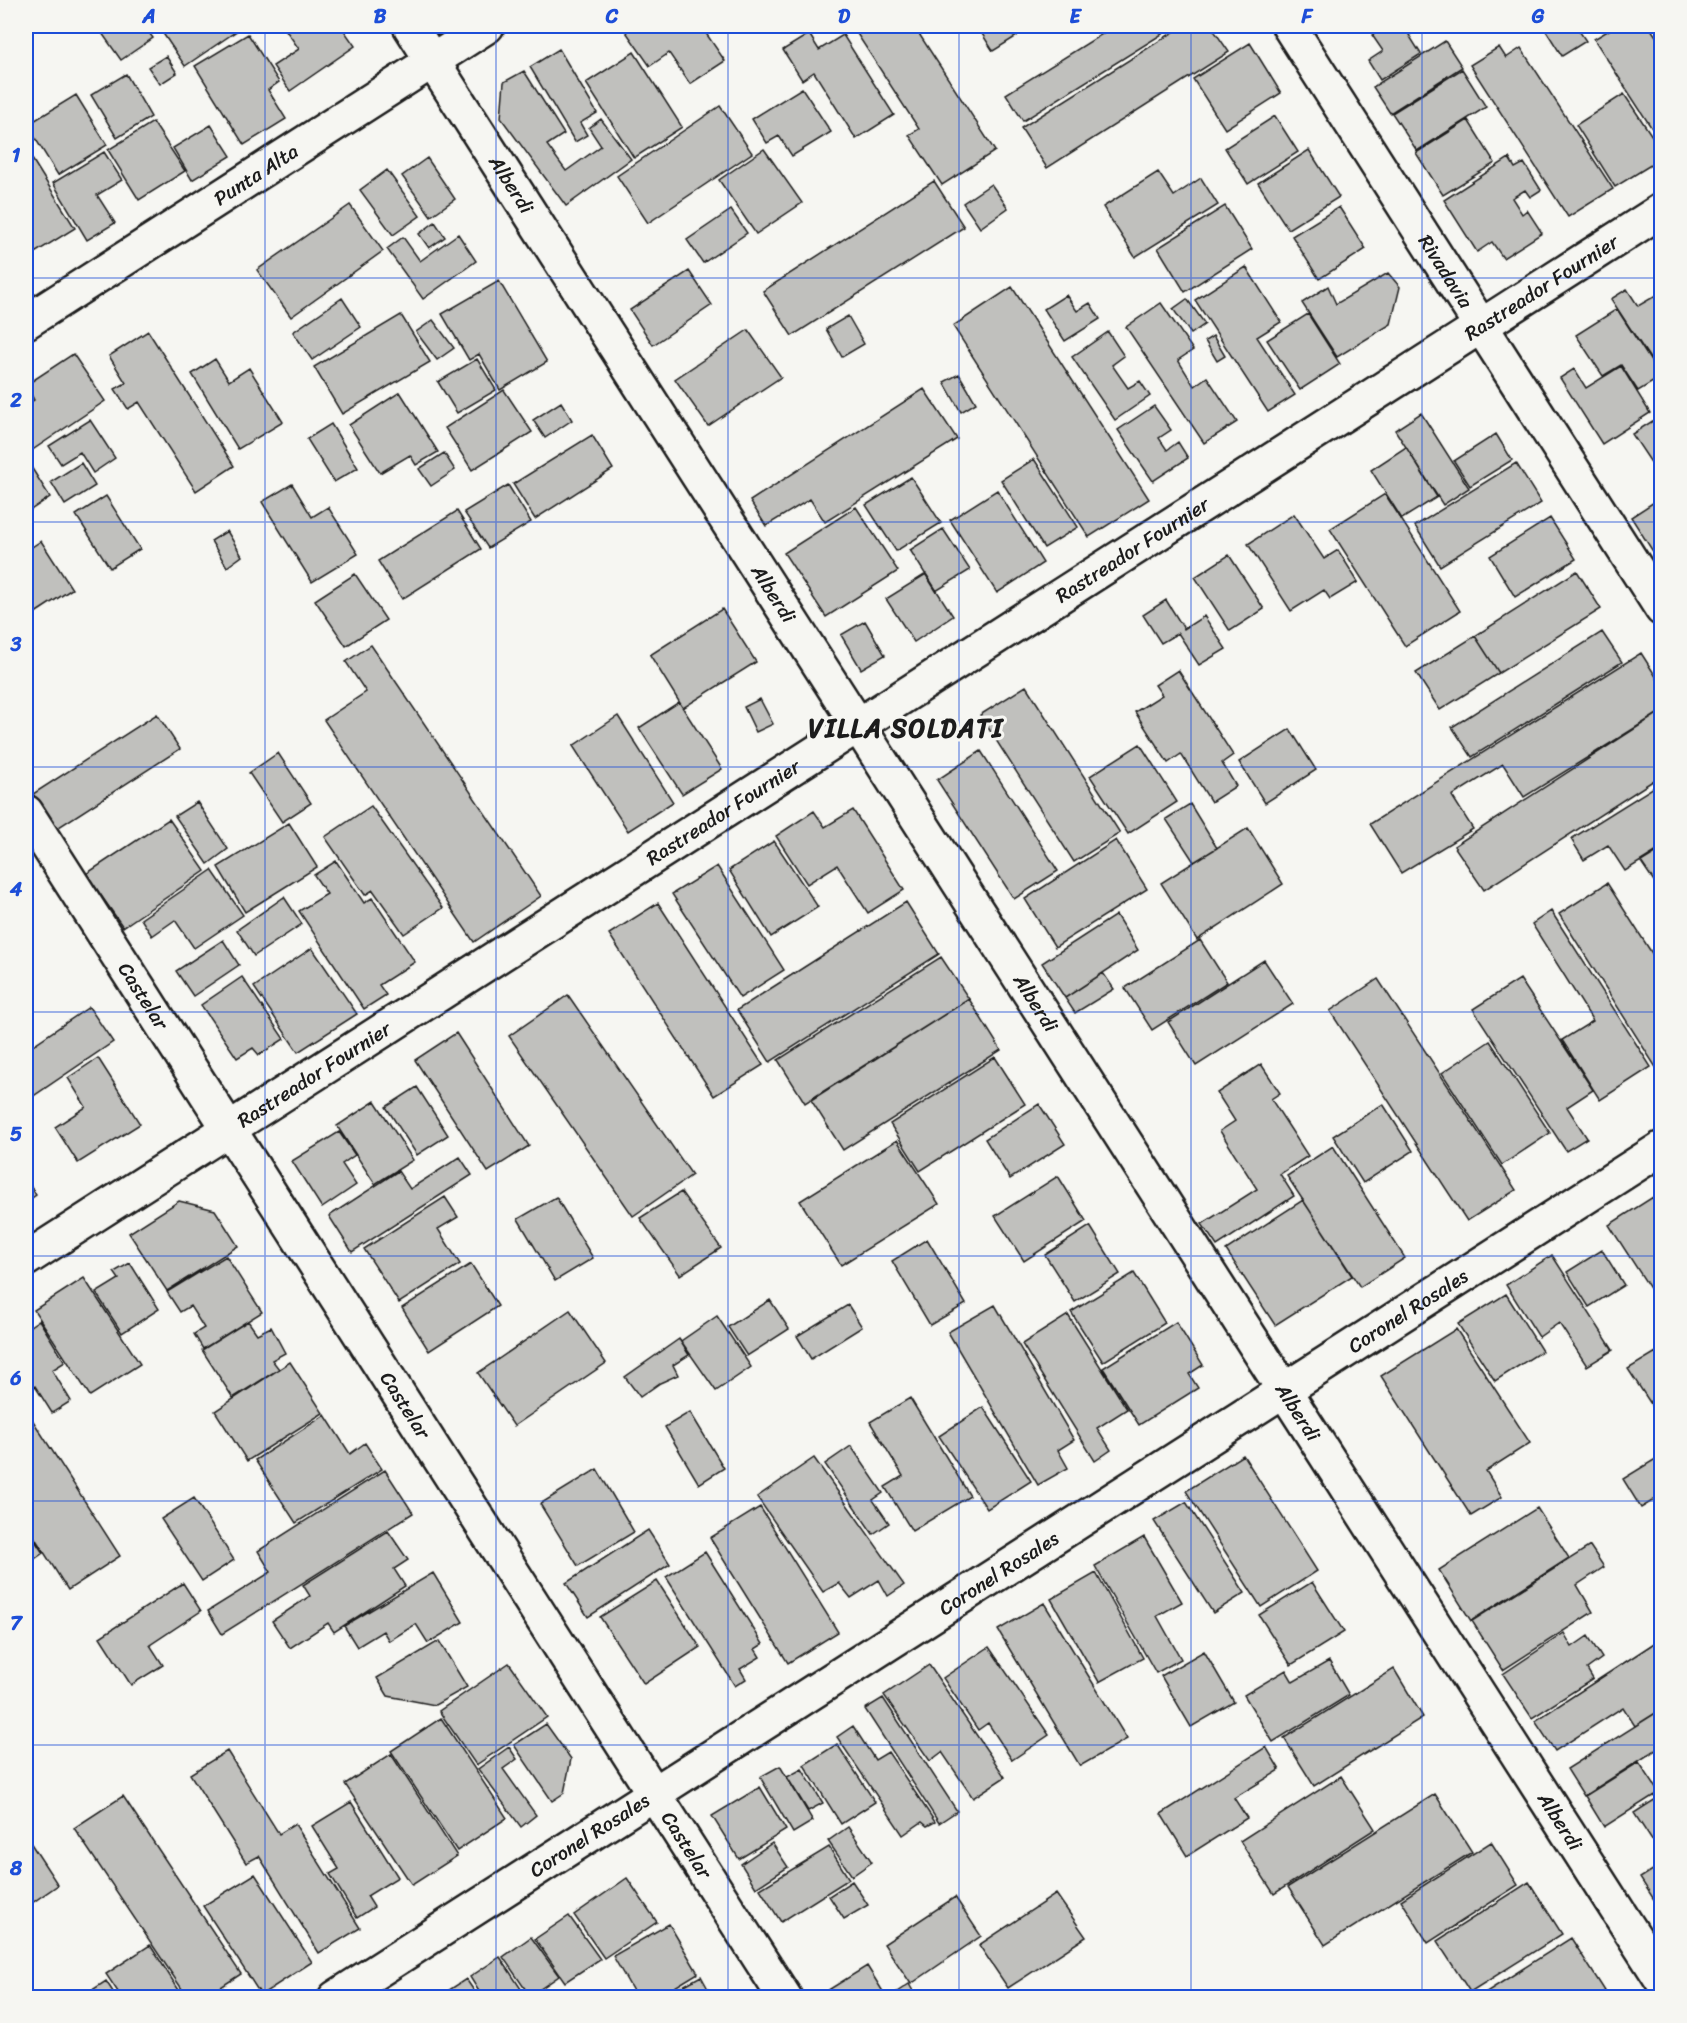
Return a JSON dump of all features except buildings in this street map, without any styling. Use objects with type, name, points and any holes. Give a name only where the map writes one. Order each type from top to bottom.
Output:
[{"type":"street","name":"Alberdi","points":[[410,26],[1662,1980]]},
{"type":"street","name":"Punta Alta","points":[[26,322],[487,26]]},
{"type":"street","name":"Rivadavia","points":[[1288,26],[1662,609]]},
{"type":"street","name":"Rastreador Fournier","points":[[26,1259],[857,724],[1662,210]]},
{"type":"street","name":"Castelar","points":[[26,812],[785,1998]]},
{"type":"street","name":"Coronel Rosales","points":[[335,1998],[1662,1148]]},
{"type":"district","name":"VILLA SOLDATI","points":[[906,728]]}]
